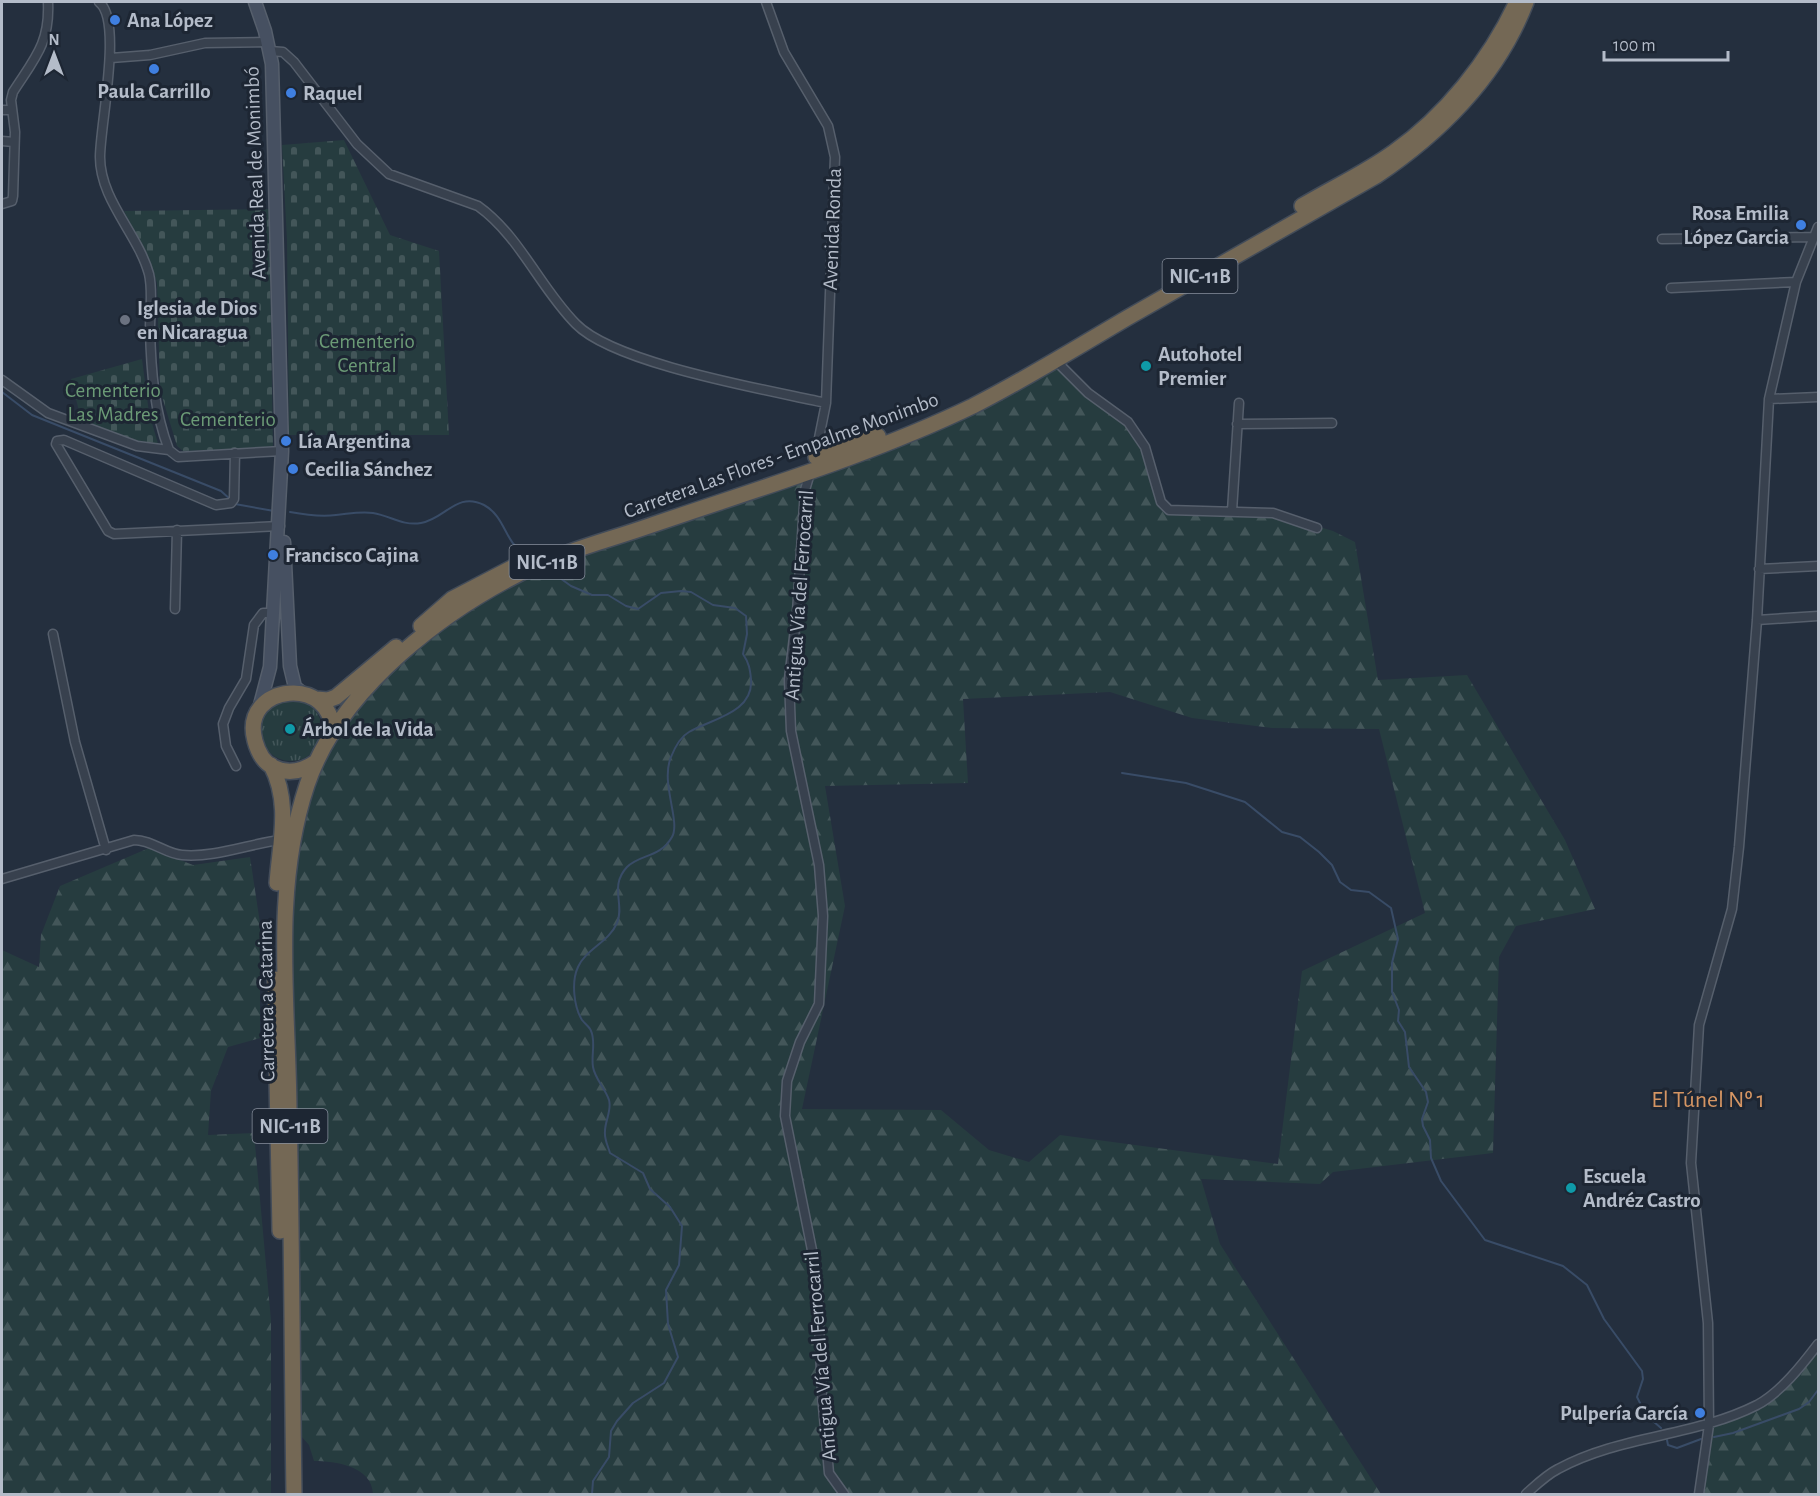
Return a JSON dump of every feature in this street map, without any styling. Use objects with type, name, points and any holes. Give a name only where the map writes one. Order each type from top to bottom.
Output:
[{"type":"highway","name":"Carretera Las Flores - Empalme Monimbo","points":[[332,734],[358,697],[391,665],[447,618],[482,594],[540,564],[813,464],[975,396],[1393,153],[1434,117],[1472,75],[1517,2]]},
{"type":"highway","name":"Carretera Las Flores - Empalme Monimbo","points":[[310,697],[328,700],[336,697],[452,599],[504,570],[938,422],[1056,361],[1376,176],[1410,152],[1441,126],[1471,92],[1511,35],[1526,2]]},
{"type":"highway","name":"NIC-11B","points":[[271,765],[259,752],[254,735],[253,722],[259,709],[278,696],[291,693],[310,697]]},
{"type":"highway","points":[[310,697],[331,715],[332,734]]},
{"type":"highway","name":"NIC-11B","points":[[316,762],[332,734]]},
{"type":"highway","points":[[271,765],[287,771],[297,771],[316,762]]},
{"type":"highway","name":"Carretera a Catarina","points":[[294,1494],[289,1103],[284,940],[288,874],[294,830],[316,762]]},
{"type":"highway","name":"Carretera a Catarina","points":[[271,765],[283,801],[276,896],[275,1000],[286,1494]]},
{"type":"street","points":[[2,204],[8,203],[13,196],[15,120],[12,110],[13,92],[43,46],[48,20],[48,2]]},
{"type":"street","points":[[99,2],[106,8],[109,19],[111,58],[104,94],[101,167],[107,187],[148,274],[151,379],[169,450]]},
{"type":"street","name":"Avenida Real de Monimbó","points":[[255,2],[269,46],[282,452],[280,526],[277,538],[268,680],[259,709]]},
{"type":"street","name":"Avenida Ronda","points":[[766,2],[784,52],[828,126],[835,157],[826,403],[813,464]]},
{"type":"street","points":[[111,58],[150,55],[213,42],[269,46],[283,52],[294,62],[357,144],[389,174],[478,206],[489,214],[517,247],[554,299],[578,326],[594,338],[621,351],[707,376],[826,403]]},
{"type":"street","points":[[2,110],[12,110]]},
{"type":"street","points":[[2,141],[14,142]]},
{"type":"street","points":[[1699,1494],[1709,1425],[1708,1323],[1691,1163],[1700,1025],[1703,1004],[1732,909],[1757,620],[1769,399],[1796,282],[1818,227]]},
{"type":"street","points":[[1662,239],[1814,237]]},
{"type":"street","points":[[1671,288],[1796,282]]},
{"type":"street","points":[[1056,361],[1088,393],[1128,422],[1145,447],[1161,502],[1169,510],[1273,513],[1317,528]]},
{"type":"street","points":[[2,380],[48,413],[137,446],[169,450],[178,457],[282,452]]},
{"type":"street","points":[[1769,399],[1818,397]]},
{"type":"street","points":[[1232,512],[1239,403]]},
{"type":"street","points":[[1237,424],[1332,423]]},
{"type":"street","points":[[235,453],[234,499],[231,503],[216,505],[64,440],[57,441],[57,449],[108,531],[114,534],[280,526]]},
{"type":"street","name":"Antigua Vía del Ferrocarril","points":[[813,464],[805,490],[797,612],[789,679],[791,731],[819,865],[823,916],[819,1004],[800,1042],[787,1081],[785,1116],[817,1275],[822,1395],[829,1473],[844,1494]]},
{"type":"street","name":"Avenida Real de Monimbó","points":[[280,526],[284,539],[291,677],[295,687],[310,697]]},
{"type":"street","points":[[175,609],[177,530]]},
{"type":"street","points":[[1759,569],[1818,566]]},
{"type":"street","points":[[236,766],[226,746],[224,724],[229,708],[248,673],[255,626],[263,613],[273,613]]},
{"type":"street","points":[[1757,620],[1818,616]]},
{"type":"street","points":[[53,634],[75,742],[106,850]]},
{"type":"street","points":[[2,879],[134,840],[142,840],[180,855],[198,855],[280,840]]},
{"type":"street","points":[[1526,1494],[1556,1469],[1601,1450],[1709,1425],[1759,1404],[1796,1370],[1818,1344]]},
{"type":"green space","name":"Cementerio Central","points":[[344,140],[390,235],[439,251],[449,435],[289,435],[287,240],[282,145]]},
{"type":"green space","name":"Cementerio","points":[[269,209],[273,448],[183,451],[177,446],[160,390],[157,283],[150,262],[124,211]]},
{"type":"green space","name":"Cementerio Las Madres","points":[[142,359],[149,413],[159,447],[150,448],[83,427],[71,379]]},
{"type":"green space","points":[[1056,361],[1128,422],[1145,447],[1155,485],[1169,510],[1273,513],[1333,531],[1355,542],[1378,680],[1467,675],[1565,840],[1595,909],[1516,926],[1499,957],[1493,1153],[1333,1172],[1320,1184],[1201,1179],[1220,1244],[1381,1494],[373,1494],[371,1485],[359,1471],[342,1464],[314,1461],[309,1445],[293,1427],[290,851],[332,734],[417,641],[540,564],[860,453]],"holes":[[[1110,692],[1192,718],[1272,728],[1379,729],[1425,913],[1302,971],[1278,1164],[1060,1135],[1029,1162],[989,1150],[941,1110],[802,1109],[845,906],[825,786],[968,783],[963,699]]]},
{"type":"green space","points":[[291,699],[303,701],[313,708],[320,718],[322,730],[320,742],[313,752],[303,759],[291,761],[279,759],[269,752],[262,742],[260,730],[262,718],[269,708],[279,701]]},
{"type":"green space","points":[[149,848],[193,865],[250,857],[260,923],[260,1038],[228,1047],[211,1091],[208,1135],[254,1133],[271,1320],[271,1494],[2,1494],[2,950],[39,967],[41,935],[60,886]]},
{"type":"green space","points":[[1818,1344],[1818,1494],[1699,1494],[1709,1425],[1759,1404]]},
{"type":"waterway","points":[[2,392],[32,415],[221,491],[231,500]]},
{"type":"waterway","points":[[290,512],[324,516],[368,512],[414,524],[429,521],[459,503],[475,502],[484,505],[497,516],[512,543],[524,553]]},
{"type":"waterway","points":[[235,504],[274,511]]},
{"type":"waterway","points":[[546,568],[571,586],[592,595],[608,595],[626,606],[638,609],[661,593],[681,591],[691,592],[713,605],[735,608],[746,616],[747,634],[743,654],[749,666],[751,679],[750,691],[746,700],[739,707],[689,732],[676,746],[668,767],[674,821],[672,837],[662,849],[632,863],[622,874],[618,888],[617,923],[609,935],[586,955],[576,973],[574,994],[577,1008],[582,1020],[590,1028],[594,1071],[609,1100],[610,1108],[605,1134],[610,1153],[643,1173],[650,1189],[670,1207],[682,1226],[679,1265],[666,1290],[668,1324],[678,1357],[664,1383],[633,1403],[617,1421],[611,1431],[609,1457],[593,1481],[592,1494]]},
{"type":"waterway","points":[[1122,773],[1186,783],[1245,802],[1282,832],[1300,837],[1319,852],[1332,865],[1340,882],[1351,890],[1369,892],[1391,908],[1398,939],[1392,963],[1392,992],[1399,1010],[1398,1021],[1405,1032],[1409,1067],[1426,1092],[1428,1102],[1422,1119],[1423,1126],[1430,1140],[1431,1158],[1441,1181],[1485,1240],[1563,1266],[1587,1285],[1604,1319],[1642,1371],[1643,1379],[1637,1397],[1646,1415],[1661,1428]]},
{"type":"waterway","points":[[1714,1437],[1733,1433],[1799,1409],[1809,1402],[1818,1390]]},
{"type":"waterway","points":[[1667,1440],[1668,1445],[1677,1448],[1701,1439]]},
{"type":"place","name":"Ana López","points":[[115,20]]},
{"type":"place","name":"Paula Carrillo","points":[[154,69]]},
{"type":"place","name":"Raquel","points":[[291,93]]},
{"type":"place","name":"Rosa Emilia López Garcia","points":[[1801,225]]},
{"type":"place","name":"Iglesia de Dios en Nicaragua","points":[[125,320]]},
{"type":"place","name":"Autohotel Premier","points":[[1146,366]]},
{"type":"place","name":"Lía Argentina","points":[[286,441]]},
{"type":"place","name":"Cecilia Sánchez","points":[[293,469]]},
{"type":"place","name":"Francisco Cajina","points":[[273,555]]},
{"type":"place","name":"Árbol de la Vida","points":[[290,729]]},
{"type":"place","name":"Escuela Andréz Castro","points":[[1571,1188]]},
{"type":"place","name":"Pulpería García","points":[[1700,1413]]},
{"type":"district","name":"El Túnel Nº 1","points":[[1708,1099]]}]
